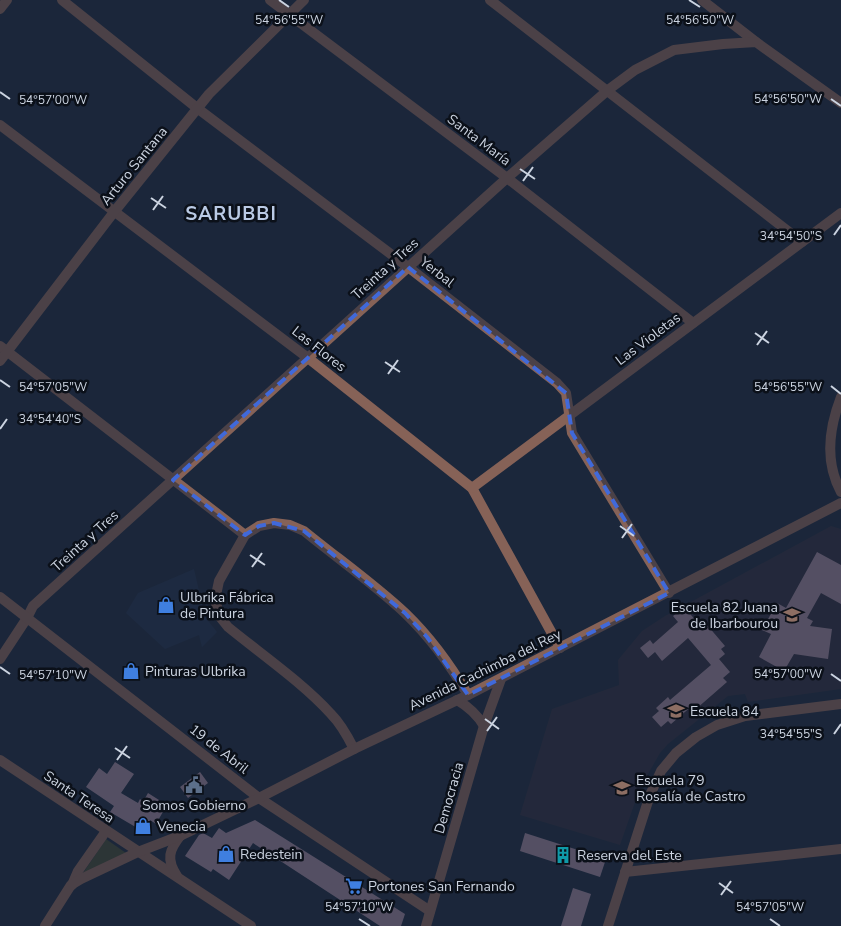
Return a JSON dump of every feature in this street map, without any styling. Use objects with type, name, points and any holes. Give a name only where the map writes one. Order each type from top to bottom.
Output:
[{"type":"street","points":[[0,9],[7,0]]},
{"type":"street","name":"Yerbal","points":[[62,0],[197,108],[408,267],[556,383],[566,393],[572,433],[669,592]]},
{"type":"street","name":"Santa María","points":[[270,0],[506,178],[693,323]]},
{"type":"street","name":"Arturo Santana","points":[[0,361],[4,349],[197,108],[304,0]]},
{"type":"street","points":[[490,0],[802,242]]},
{"type":"street","points":[[702,0],[756,42],[841,103]]},
{"type":"street","name":"Treinta y Tres","points":[[0,659],[33,606],[506,178],[608,90],[634,70],[674,50],[756,42]]},
{"type":"street","name":"Las Flores","points":[[0,125],[308,358],[472,488],[560,648]]},
{"type":"street","name":"Las Violetas","points":[[472,488],[841,213]]},
{"type":"street","points":[[4,349],[245,535]]},
{"type":"street","points":[[841,397],[831,430],[830,458],[835,482],[841,492]]},
{"type":"street","name":"Avenida Cachimba del Rey","points":[[141,854],[501,679],[841,503]]},
{"type":"street","points":[[354,749],[340,724],[331,714],[310,694],[228,627],[220,617],[215,600],[219,581],[245,535],[260,526],[274,523],[290,525],[304,531],[405,613],[428,637],[468,695]]},
{"type":"street","name":"19 de Abril","points":[[0,597],[259,798],[430,911]]},
{"type":"street","name":"Democracia","points":[[426,926],[484,726],[501,679]]},
{"type":"street","points":[[457,700],[476,714],[484,726]]},
{"type":"street","points":[[608,926],[650,795],[661,771],[676,752],[696,737],[717,725],[746,716],[841,704]]},
{"type":"street","name":"Santa Teresa","points":[[0,760],[250,926]]},
{"type":"street","points":[[45,926],[66,896],[78,871],[106,831]]},
{"type":"street","points":[[179,878],[173,869],[170,855],[173,845],[182,835]]},
{"type":"street","points":[[625,872],[841,849]]},
{"type":"street","points":[[71,885],[80,879],[141,854]]},
{"type":"street","points":[[66,896],[141,854]]},
{"type":"highlighted area","points":[[408,267],[566,393],[572,433],[669,593],[468,695],[427,637],[405,613],[304,531],[274,523],[259,526],[245,535],[173,480]]},
{"type":"shaded area","points":[[831,526],[841,529],[841,689],[748,702],[745,694],[728,696],[668,744],[660,753],[640,788],[620,845],[520,815],[552,709],[619,685],[618,660],[642,631],[665,616]]},
{"type":"shaded area","name":"Ulbrika Fábrica de Pintura","points":[[194,569],[205,617],[217,632],[202,647],[199,635],[165,649],[126,613],[138,593]]},
{"type":"green space","points":[[106,839],[126,853],[81,876]]},
{"type":"building","points":[[817,552],[841,565],[841,604],[821,593],[807,618],[813,621],[810,626],[832,629],[828,659],[794,654],[784,671],[759,657],[771,634],[762,630],[777,603],[786,608]]},
{"type":"building","points":[[684,607],[698,623],[702,619],[725,646],[721,649],[725,654],[719,659],[730,672],[723,678],[727,682],[696,709],[693,705],[671,724],[668,721],[661,727],[652,717],[659,711],[656,708],[668,697],[670,700],[711,665],[688,638],[662,661],[655,652],[648,658],[640,648],[650,640],[653,644],[678,622],[673,616]]},
{"type":"building","points":[[115,762],[134,774],[121,793],[138,803],[140,799],[143,802],[148,793],[159,800],[156,805],[164,810],[156,824],[150,820],[144,832],[110,812],[114,806],[86,787],[99,768],[107,774]]},
{"type":"building","name":"Somos Gobierno","points":[[200,772],[208,783],[188,798],[180,787]]},
{"type":"building","points":[[255,820],[405,914],[401,926],[380,926],[253,843],[229,880],[213,869],[211,872],[185,856],[199,835],[203,833],[212,838],[219,828],[226,833]]},
{"type":"building","name":"Reserva del Este","points":[[525,833],[606,859],[600,877],[520,851]]},
{"type":"building","name":"Reserva del Este","points":[[573,888],[591,894],[581,926],[561,926]]},
{"type":"place","name":"Ulbrika Fábrica de Pintura","points":[[166,605]]},
{"type":"place","name":"Escuela 82 Juana de Ibarbourou","points":[[792,615]]},
{"type":"place","name":"Pinturas Ulbrika","points":[[131,671]]},
{"type":"place","name":"Escuela 84","points":[[676,711]]},
{"type":"place","name":"Somos Gobierno","points":[[194,785]]},
{"type":"place","name":"Escuela 79 Rosalía de Castro","points":[[622,788]]},
{"type":"place","name":"Venecia","points":[[143,826]]},
{"type":"place","name":"Redestein","points":[[226,854]]},
{"type":"place","name":"Reserva del Este","points":[[563,855]]},
{"type":"place","name":"Portones San Fernando","points":[[354,886]]},
{"type":"district","name":"SARUBBI","points":[[231,214]]}]
